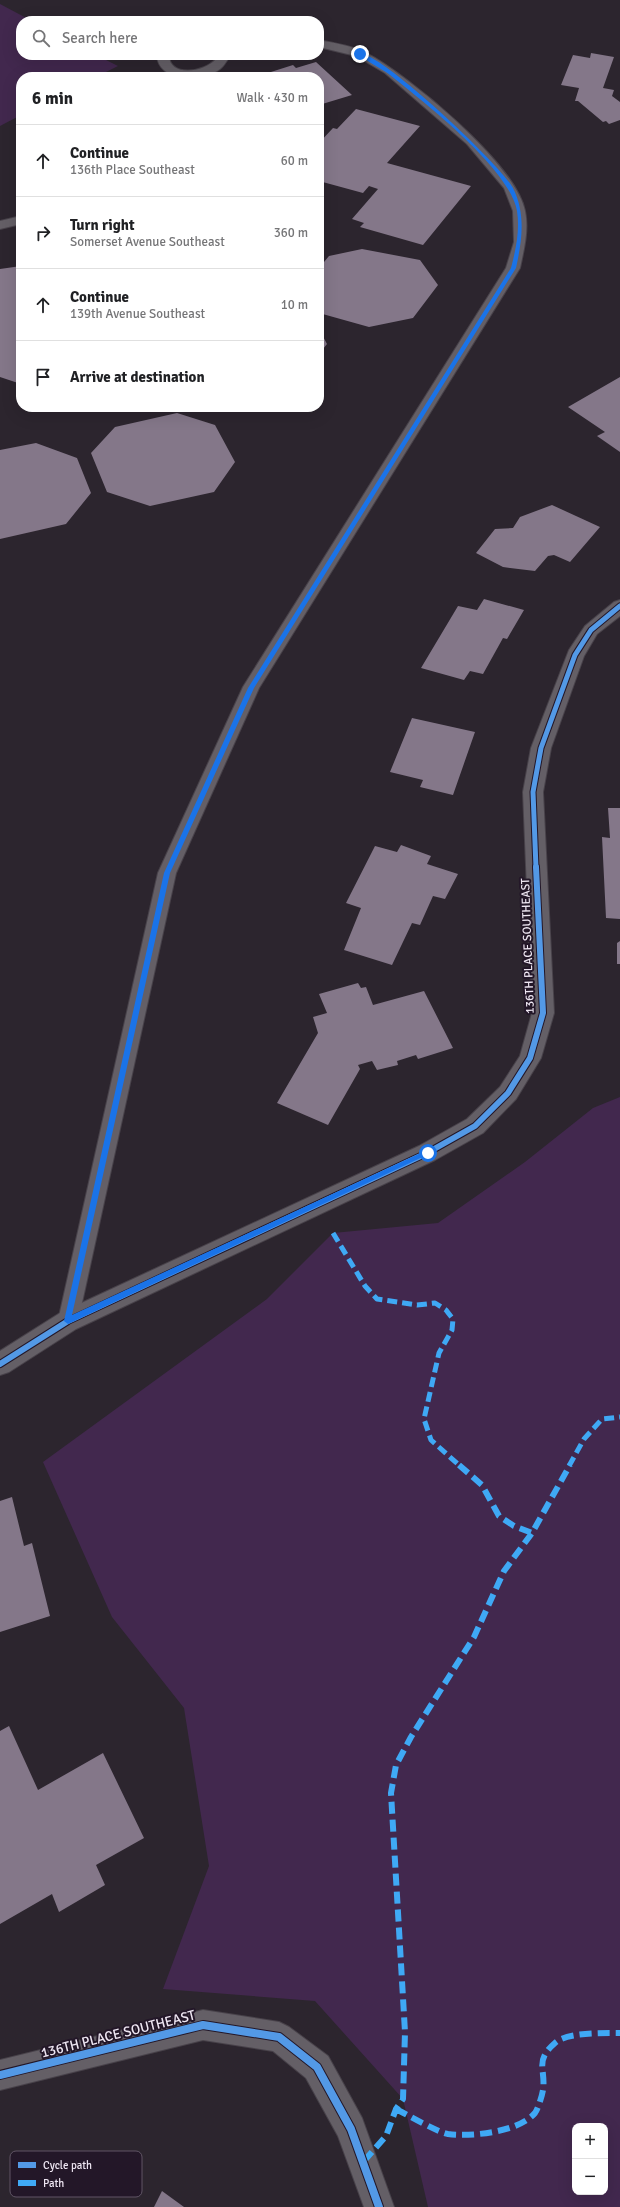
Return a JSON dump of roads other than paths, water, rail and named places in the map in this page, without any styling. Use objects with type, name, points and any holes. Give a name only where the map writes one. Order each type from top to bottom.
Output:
[{"type":"street","name":"136TH PLACE SOUTHEAST","points":[[0,1364],[68,1321],[428,1153],[475,1126],[508,1093],[530,1058],[543,1013],[533,792],[541,748],[575,656],[591,630],[620,606]]},
{"type":"street","name":"136TH PLACE SOUTHEAST","points":[[0,2075],[203,2025],[279,2037],[317,2067],[352,2129],[379,2207]]},
{"type":"lane","points":[[68,1321],[167,873],[251,688],[513,268],[520,242],[519,210],[510,187],[471,141],[389,71],[360,54],[324,44]]},
{"type":"lane","points":[[162,60],[165,66],[175,72]]},
{"type":"lane","points":[[205,72],[220,64],[222,60]]},
{"type":"lane","points":[[0,225],[16,221]]}]
